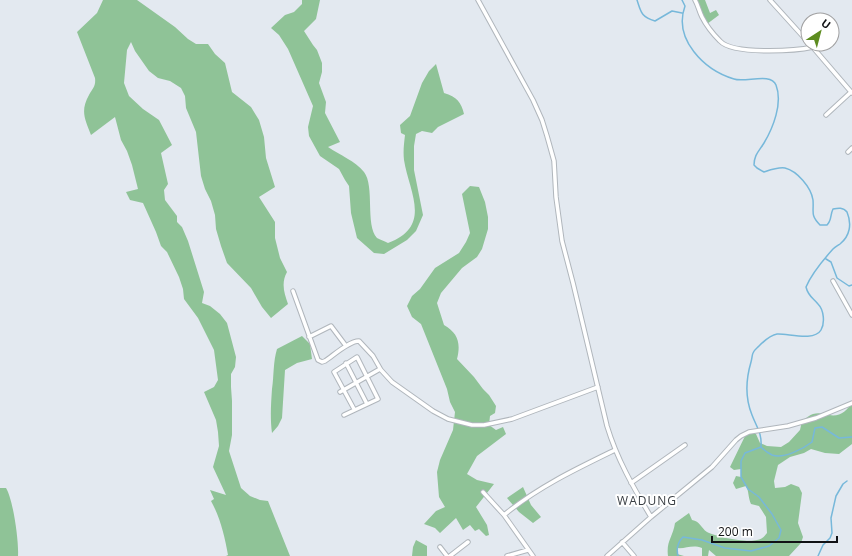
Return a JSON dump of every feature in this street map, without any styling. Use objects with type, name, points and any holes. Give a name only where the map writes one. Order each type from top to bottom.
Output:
[{"type":"street","points":[[478,0],[533,100],[542,120],[554,161],[556,197],[562,241],[607,426],[615,450],[631,483],[652,517]]},
{"type":"street","points":[[695,0],[705,21],[721,42],[727,46],[758,50],[783,51],[800,49]]},
{"type":"street","points":[[770,0],[800,33]]},
{"type":"street","points":[[816,52],[851,93],[826,115]]},
{"type":"street","points":[[848,152],[852,148]]},
{"type":"street","points":[[834,281],[852,315]]},
{"type":"street","points":[[293,291],[309,337],[320,362],[325,361],[355,341],[359,341],[373,356],[380,369],[392,382],[433,411],[448,419],[472,425],[484,425],[512,419],[598,387]]},
{"type":"street","points":[[309,337],[331,326],[346,346]]},
{"type":"street","points":[[344,415],[378,399],[368,376],[357,357],[334,372],[354,409]]},
{"type":"street","points":[[346,363],[367,404]]},
{"type":"street","points":[[340,392],[380,369]]},
{"type":"street","points":[[607,556],[712,467],[736,440],[749,432],[788,426],[816,418],[852,403]]},
{"type":"street","points":[[631,483],[685,445]]},
{"type":"street","points":[[504,515],[520,502],[534,495],[556,479],[615,450]]},
{"type":"street","points":[[483,492],[504,515],[532,556]]},
{"type":"street","points":[[440,547],[448,556],[468,542]]},
{"type":"street","points":[[622,542],[634,556]]},
{"type":"street","points":[[507,556],[528,550]]},
{"type":"green space","points":[[103,0],[137,0],[196,44],[208,44],[215,54],[225,63],[232,92],[251,107],[259,120],[264,137],[266,158],[275,187],[259,197],[275,222],[275,238],[280,258],[287,272],[284,280],[284,292],[288,304],[271,318],[262,307],[251,288],[227,263],[216,229],[215,215],[211,201],[201,176],[196,132],[186,108],[185,96],[181,88],[170,81],[158,78],[149,71],[135,51],[131,42],[127,50],[124,83],[129,96],[143,109],[159,120],[172,145],[161,153],[168,184],[164,190],[165,200],[177,216],[177,222],[182,227],[188,241],[204,292],[202,303],[210,306],[220,314],[227,323],[236,357],[235,367],[231,374],[232,435],[229,451],[241,488],[250,496],[268,501],[290,556],[226,556],[228,555],[224,534],[220,520],[211,501],[214,499],[210,490],[226,495],[213,467],[219,446],[218,432],[216,420],[204,392],[214,387],[218,380],[214,350],[198,318],[184,299],[183,289],[179,277],[167,252],[161,246],[143,203],[130,200],[126,192],[138,189],[132,165],[121,140],[115,117],[91,135],[85,120],[84,110],[86,101],[95,85],[95,78],[77,32],[97,13]]},
{"type":"green space","points":[[302,0],[320,0],[316,19],[304,31],[317,50],[322,63],[322,72],[319,83],[326,102],[325,113],[340,142],[328,147],[352,161],[364,172],[369,186],[371,224],[373,232],[377,238],[388,243],[402,236],[410,227],[414,218],[415,207],[404,160],[405,135],[401,133],[400,125],[410,116],[422,83],[429,71],[436,64],[444,93],[455,98],[460,103],[463,110],[464,114],[438,127],[432,133],[422,131],[416,134],[414,146],[414,170],[423,215],[416,231],[407,240],[384,254],[374,253],[357,238],[351,213],[349,186],[339,169],[320,156],[309,136],[308,127],[313,106],[288,49],[279,35],[271,28],[285,15],[294,12],[302,4]]},
{"type":"green space","points":[[695,0],[705,0],[710,13],[716,10],[719,15],[707,24]]},
{"type":"green space","points":[[470,186],[479,187],[485,202],[488,217],[488,229],[482,249],[477,257],[462,268],[441,293],[437,303],[444,325],[452,331],[457,339],[459,348],[457,359],[489,395],[496,406],[495,413],[490,416],[489,425],[496,430],[503,427],[506,434],[477,456],[467,474],[477,480],[494,484],[476,507],[487,525],[489,535],[486,536],[479,529],[475,531],[470,525],[463,530],[456,518],[440,533],[435,528],[424,524],[436,511],[445,507],[439,497],[437,472],[440,460],[453,430],[455,412],[421,324],[412,317],[407,306],[412,296],[420,289],[435,268],[459,253],[466,242],[470,233],[462,194]]},
{"type":"green space","points":[[302,336],[310,344],[312,359],[297,363],[285,370],[282,418],[272,433],[271,400],[274,364],[277,349]]},
{"type":"green space","points":[[852,402],[852,444],[839,454],[825,453],[811,449],[804,453],[790,457],[778,465],[774,481],[775,488],[785,487],[791,484],[799,487],[802,493],[798,523],[803,537],[801,543],[789,556],[716,556],[709,550],[708,556],[702,556],[702,548],[695,546],[677,548],[677,554],[684,556],[668,556],[668,546],[675,523],[689,513],[692,520],[699,523],[707,532],[711,534],[746,541],[763,538],[767,533],[766,517],[759,506],[751,504],[746,486],[736,489],[733,483],[736,476],[741,477],[741,469],[734,470],[730,467],[746,434],[756,434],[760,443],[767,446],[781,447],[789,442],[800,430],[802,421],[809,416],[817,413],[837,415],[845,411]]},
{"type":"green space","points":[[523,487],[531,505],[541,517],[533,523],[519,512],[507,498]]},
{"type":"green space","points":[[0,488],[6,488],[9,493],[16,531],[18,556],[0,556]]},
{"type":"green space","points":[[416,540],[427,546],[427,556],[412,556],[413,547]]},
{"type":"waterway","points":[[637,0],[642,14],[655,21],[672,11],[682,13]]},
{"type":"waterway","points":[[682,0],[685,6],[682,18],[683,30],[687,41],[702,61],[723,75],[734,79],[763,78],[773,81],[776,85],[778,92],[778,107],[774,123],[756,156],[754,165],[764,172],[777,168],[785,168],[799,176],[812,195],[813,213],[815,219],[820,225],[827,225],[830,221],[833,209],[837,208],[845,210],[849,216],[850,225],[848,234],[822,262],[806,287],[809,295],[822,310],[823,320],[821,330],[818,334],[813,336],[774,335],[765,340],[753,354],[748,375],[747,395],[750,409],[760,434],[761,447]]},
{"type":"waterway","points":[[826,259],[831,262],[837,278],[849,286],[852,285]]},
{"type":"waterway","points":[[761,447],[772,455],[782,456],[804,448],[812,442],[815,428],[822,427],[839,438],[852,437]]},
{"type":"waterway","points":[[678,556],[678,545],[683,537],[702,540],[725,548],[751,551],[769,546],[779,538],[781,530],[772,514],[759,497],[748,489],[741,477],[741,461],[745,453],[761,447]]},
{"type":"waterway","points":[[818,556],[823,545],[830,538],[832,533],[831,518],[836,496],[843,484],[847,481]]},
{"type":"district","name":"WADUNG","points":[[647,501]]}]
